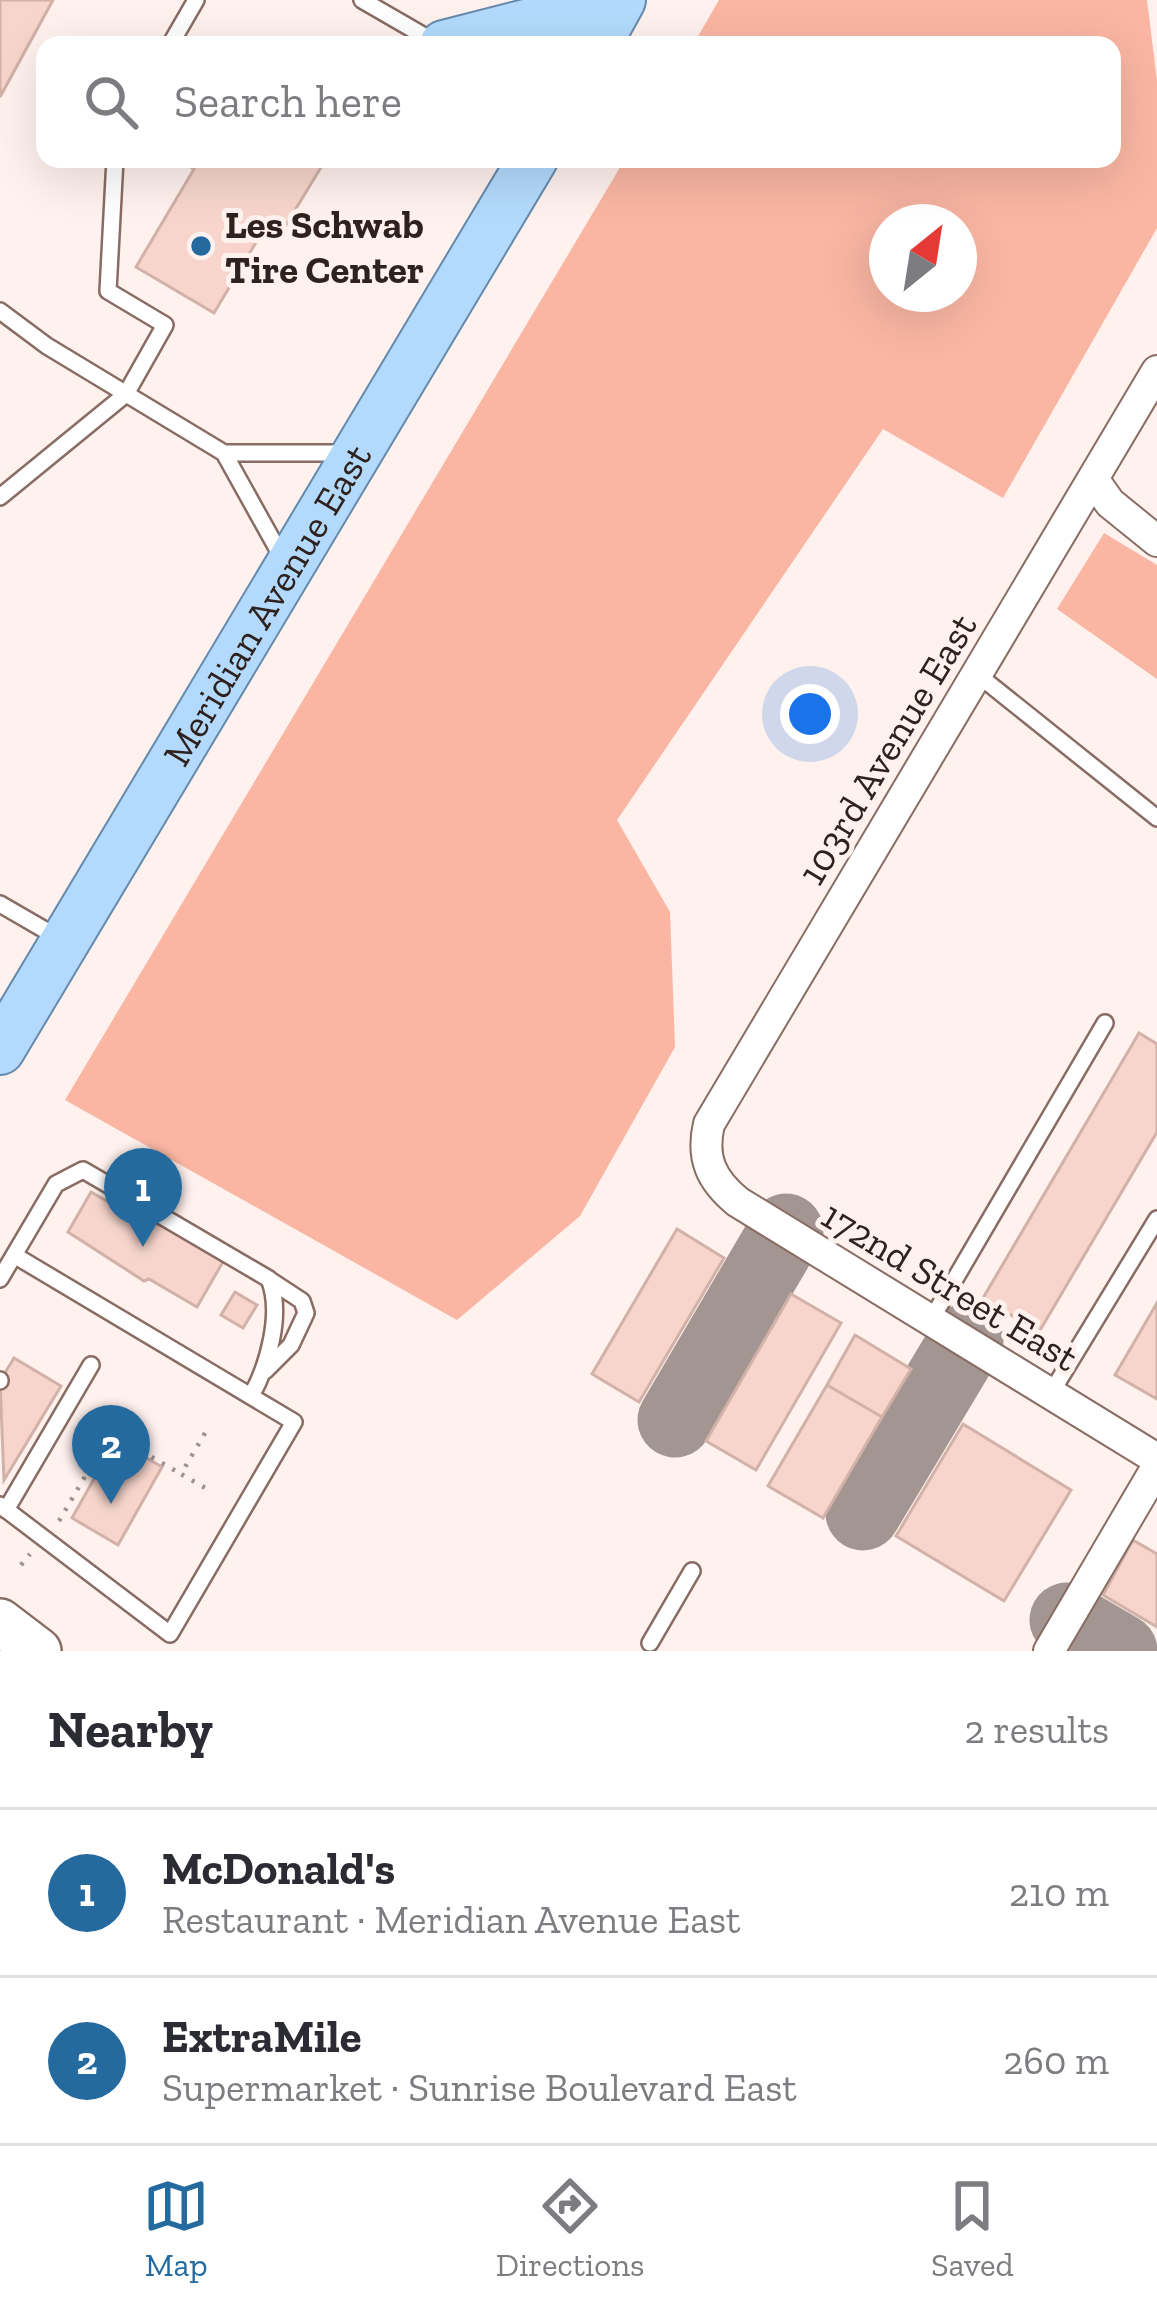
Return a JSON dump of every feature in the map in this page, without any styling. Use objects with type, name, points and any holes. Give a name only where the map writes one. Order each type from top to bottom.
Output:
[{"type":"main road","points":[[478,36],[566,14],[586,0]]},
{"type":"main road","points":[[601,36],[621,0]]},
{"type":"main road","name":"Meridian Avenue East","points":[[0,1049],[527,168]]},
{"type":"main road","points":[[0,1622],[38,1651]]},
{"type":"street","name":"103rd Avenue East","points":[[711,1171],[705,1158],[709,1124],[1156,375]]},
{"type":"street","points":[[1093,479],[1110,503],[1157,541]]},
{"type":"street","name":"172nd Street East","points":[[711,1171],[738,1202],[1052,1393],[1157,1463]]},
{"type":"street","points":[[1049,1651],[1157,1463]]},
{"type":"lane","points":[[175,36],[196,0]]},
{"type":"lane","points":[[362,0],[426,36]]},
{"type":"lane","points":[[0,496],[126,394],[165,325],[108,291],[115,168]]},
{"type":"lane","points":[[0,310],[224,453],[288,566]]},
{"type":"lane","points":[[224,453],[355,452]]},
{"type":"lane","points":[[976,674],[1157,818]]},
{"type":"lane","points":[[0,904],[65,942]]},
{"type":"lane","points":[[931,1320],[1105,1022]]},
{"type":"lane","points":[[0,1279],[64,1176],[83,1169],[296,1296],[306,1313],[291,1346],[265,1371],[251,1396]]},
{"type":"lane","points":[[1052,1393],[1157,1219]]},
{"type":"lane","points":[[14,1255],[294,1422],[170,1634],[3,1508],[54,1412],[91,1365]]},
{"type":"lane","points":[[265,1371],[274,1300],[268,1279]]},
{"type":"lane","points":[[653,1648],[692,1570]]},
{"type":"path","points":[[56,1526],[124,1408]]},
{"type":"path","points":[[110,1433],[206,1489]]},
{"type":"path","points":[[181,1474],[205,1433]]},
{"type":"path","points":[[80,1484],[88,1490]]},
{"type":"path","points":[[21,1564],[30,1554]]},
{"type":"shaded area","points":[[719,0],[1147,0],[1157,81],[1157,228],[1003,498],[883,429],[617,820],[670,912],[675,1047],[580,1216],[457,1320],[65,1100],[620,168],[1121,168],[1121,36],[698,36]]},
{"type":"shaded area","points":[[1104,533],[1157,565],[1157,679],[1057,609]]},
{"type":"building","points":[[0,0],[53,0],[0,97]]},
{"type":"building","name":"Les Schwab Tire Center","points":[[321,168],[286,225],[271,217],[214,313],[136,267],[194,169]]},
{"type":"building","points":[[1139,1033],[1157,1044],[1157,1132],[1039,1332],[983,1298]]},
{"type":"building","points":[[91,1192],[135,1217],[139,1211],[224,1260],[197,1307],[149,1279],[144,1281],[68,1232]]},
{"type":"building","points":[[677,1229],[724,1258],[639,1402],[592,1374]]},
{"type":"building","points":[[235,1292],[257,1305],[243,1328],[221,1315]]},
{"type":"building","points":[[791,1294],[841,1323],[756,1470],[706,1441]]},
{"type":"building","points":[[1157,1303],[1157,1399],[1115,1375]]},
{"type":"building","points":[[855,1335],[911,1369],[882,1417],[827,1385]]},
{"type":"building","points":[[14,1358],[61,1386],[4,1480],[0,1381]]},
{"type":"building","points":[[827,1385],[882,1417],[823,1518],[768,1486]]},
{"type":"building","points":[[963,1424],[1071,1490],[1004,1601],[896,1536]]},
{"type":"building","points":[[116,1440],[162,1467],[118,1545],[72,1518]]},
{"type":"building","points":[[1133,1540],[1157,1554],[1157,1627],[1103,1595]]},
{"type":"taxiway","points":[[675,1420],[786,1231]]},
{"type":"taxiway","points":[[863,1513],[966,1341]]},
{"type":"taxiway","points":[[1067,1620],[1120,1651]]},
{"type":"place","name":"Les Schwab Tire Center","points":[[201,246]]},
{"type":"place","name":"McDonald's","points":[[143,1247]]},
{"type":"place","name":"ExtraMile","points":[[111,1504]]}]
